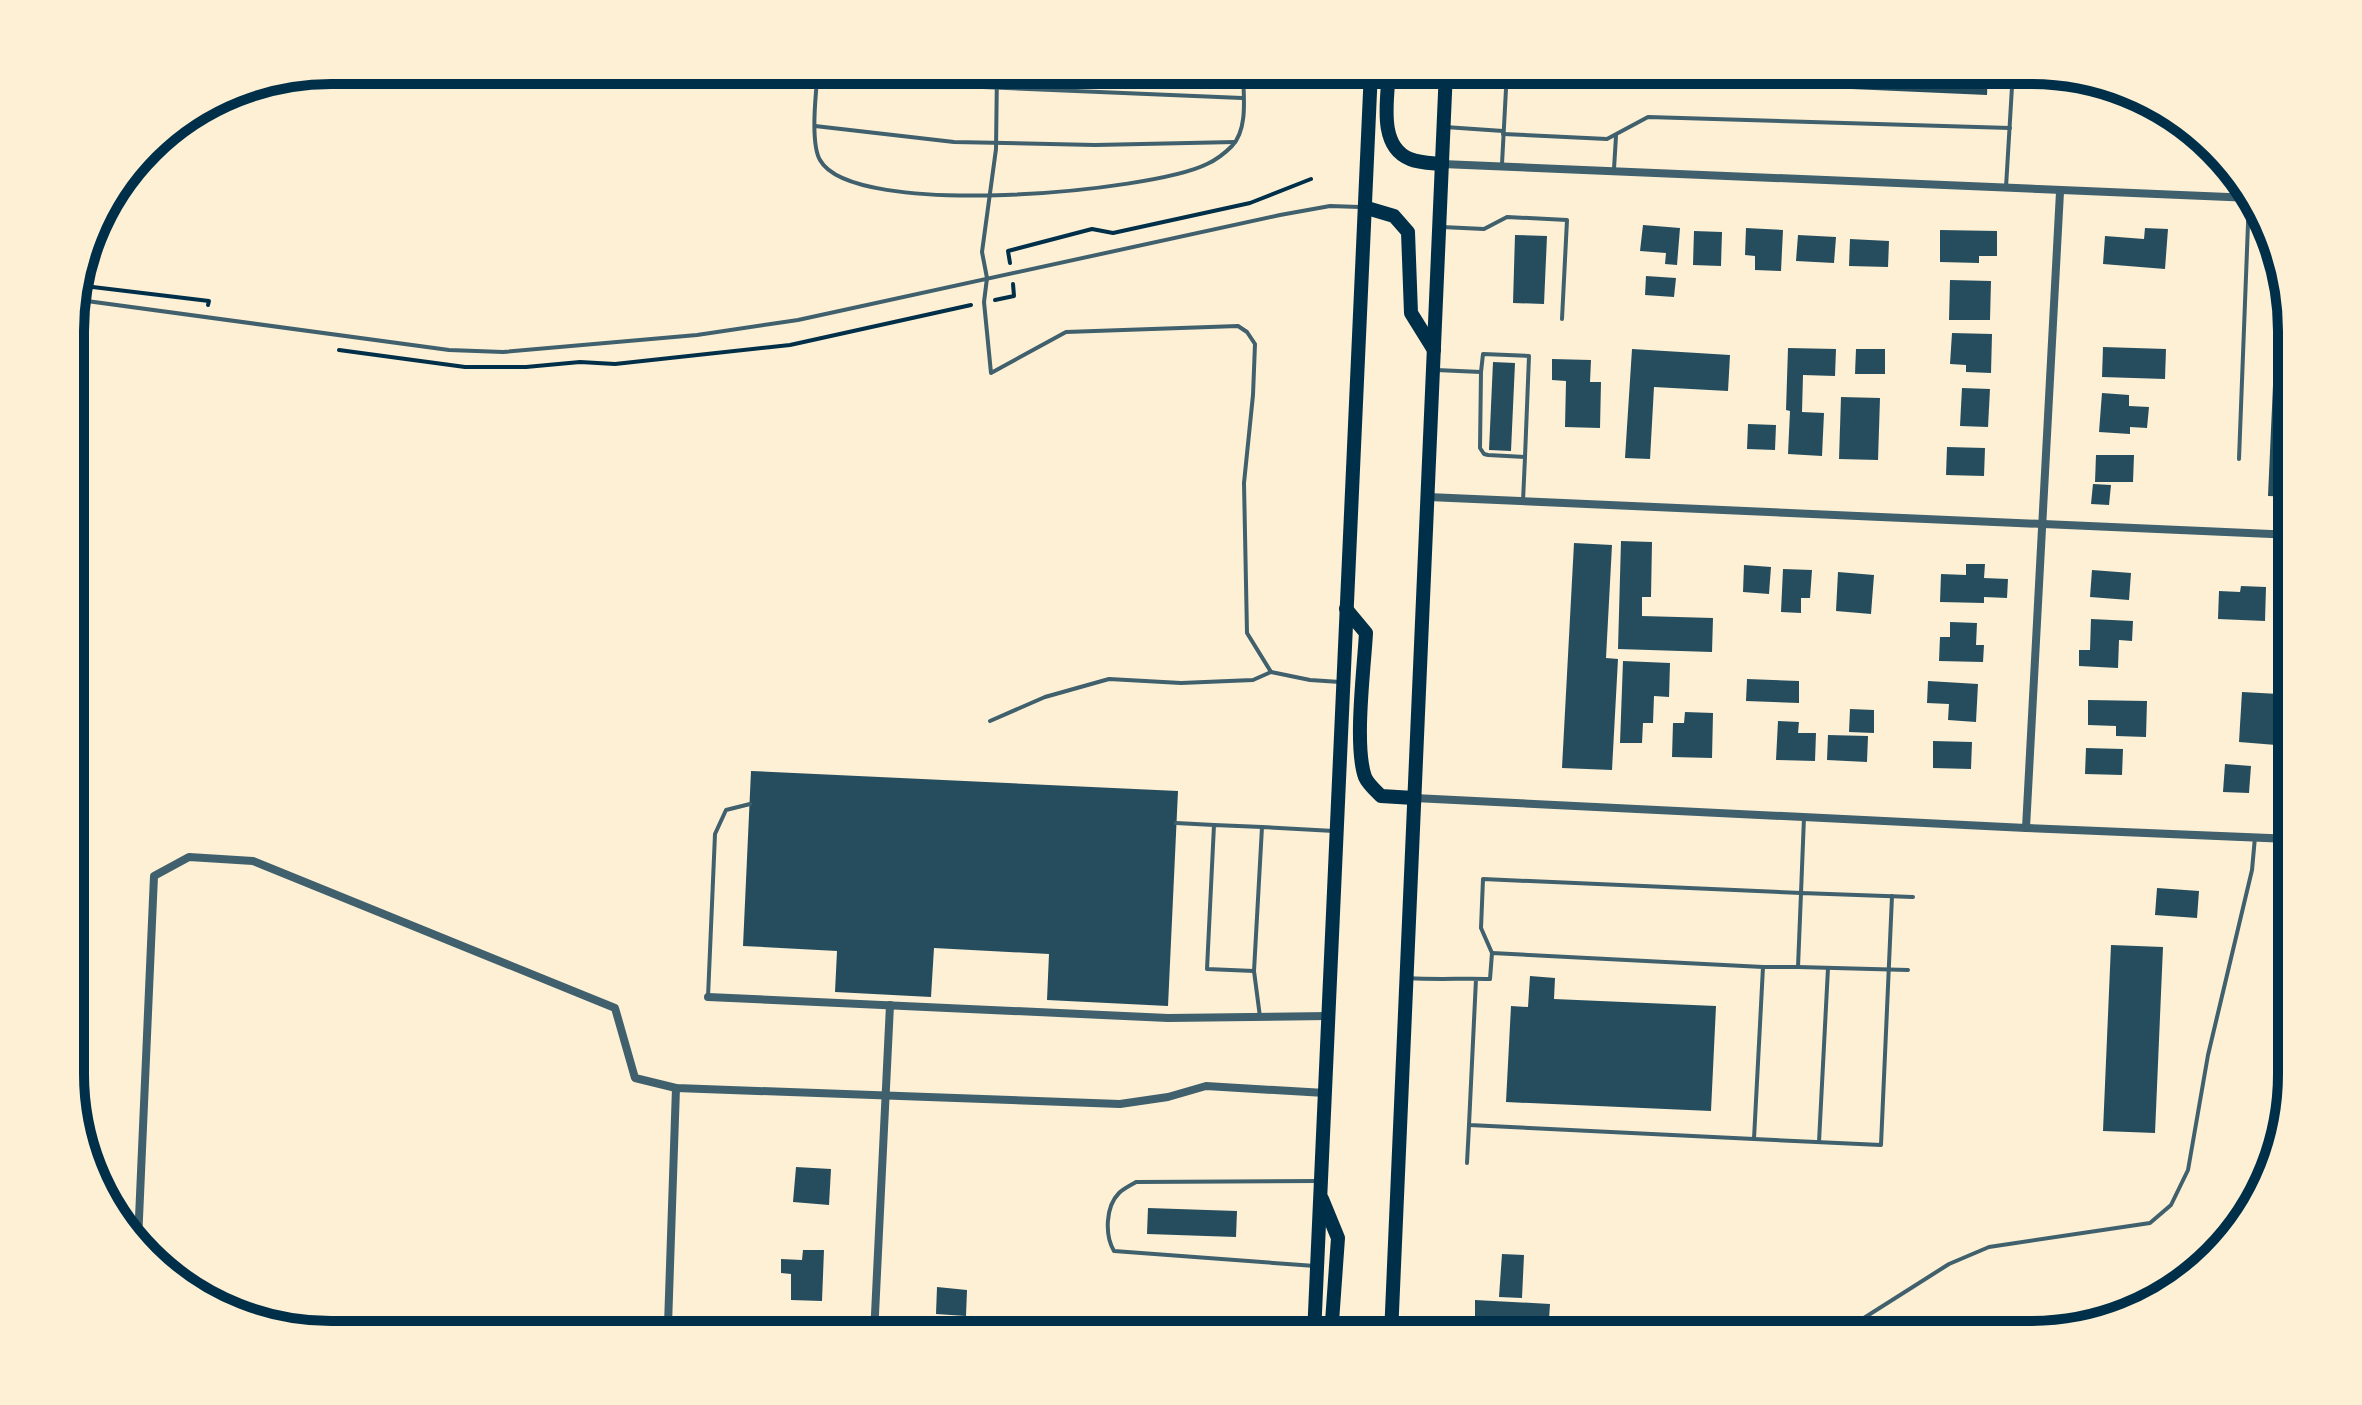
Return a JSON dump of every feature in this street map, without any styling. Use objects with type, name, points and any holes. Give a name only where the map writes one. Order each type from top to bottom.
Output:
[{"type":"highway","points":[[1315,1320],[1371,84]]},
{"type":"highway","points":[[1388,84],[1386,110],[1389,139],[1400,154],[1412,160],[1442,164]]},
{"type":"highway","points":[[1392,1320],[1445,84]]},
{"type":"highway","points":[[1367,208],[1394,216],[1408,232],[1411,313],[1434,350]]},
{"type":"highway","points":[[1346,609],[1366,633],[1360,738],[1361,763],[1366,781],[1381,796],[1414,798]]},
{"type":"highway","points":[[1321,1188],[1338,1238],[1332,1320]]},
{"type":"street","points":[[1442,164],[2238,198]]},
{"type":"street","points":[[2026,828],[2060,192]]},
{"type":"street","points":[[1428,497],[2277,534]]},
{"type":"street","points":[[1414,798],[2277,838]]},
{"type":"street","points":[[139,1228],[154,876],[189,857],[253,861],[615,1008],[635,1078],[676,1088],[1120,1104],[1168,1097],[1206,1086],[1325,1093]]},
{"type":"street","points":[[708,997],[1168,1018],[1329,1016]]},
{"type":"street","points":[[875,1321],[890,1005]]},
{"type":"street","points":[[668,1321],[676,1088]]},
{"type":"lane","points":[[817,85],[815,126],[819,160],[845,181],[863,187],[910,192],[991,196],[1098,189],[1173,175],[1207,165],[1235,142],[1242,127],[1243,84]]},
{"type":"lane","points":[[1502,167],[1506,84]]},
{"type":"lane","points":[[2006,189],[2012,84]]},
{"type":"lane","points":[[921,85],[1243,98]]},
{"type":"lane","points":[[996,85],[991,196],[982,252],[987,278],[984,302],[991,373],[1066,332],[1238,326],[1247,332],[1255,344],[1244,483],[1247,633],[1271,672]]},
{"type":"lane","points":[[1443,127],[1607,139],[1648,117],[2010,128]]},
{"type":"lane","points":[[815,126],[954,142],[1095,145],[1235,142]]},
{"type":"lane","points":[[1613,172],[1616,136]]},
{"type":"lane","points":[[86,301],[449,350],[503,352],[697,335],[784,322],[1280,215],[1330,206],[1367,208]]},
{"type":"lane","points":[[1439,227],[1484,229],[1507,217],[1567,220],[1562,319]]},
{"type":"lane","points":[[2239,459],[2250,219]]},
{"type":"lane","points":[[1523,501],[1525,457],[1529,356],[1483,354],[1479,442],[1482,451],[1488,455],[1525,457]]},
{"type":"lane","points":[[1433,370],[1481,372]]},
{"type":"lane","points":[[990,721],[1045,697],[1109,679],[1181,683],[1253,680],[1271,672],[1310,680],[1343,682]]},
{"type":"lane","points":[[708,997],[715,834],[726,810],[750,804]]},
{"type":"lane","points":[[1798,967],[1804,817]]},
{"type":"lane","points":[[1176,823],[1337,831]]},
{"type":"lane","points":[[1214,825],[1207,969],[1254,971]]},
{"type":"lane","points":[[1260,1017],[1254,971],[1262,827]]},
{"type":"lane","points":[[1860,1320],[1949,1264],[1989,1247],[2150,1223],[2171,1205],[2188,1170],[2208,1055],[2252,870],[2255,837]]},
{"type":"lane","points":[[1406,978],[1490,979],[1492,953],[1481,928],[1483,879],[1913,897]]},
{"type":"lane","points":[[1469,1125],[1881,1145],[1892,896]]},
{"type":"lane","points":[[1492,953],[1763,967],[1908,970]]},
{"type":"lane","points":[[1754,1139],[1763,967]]},
{"type":"lane","points":[[1819,1142],[1828,968]]},
{"type":"lane","points":[[1467,1163],[1476,979]]},
{"type":"lane","points":[[1317,1266],[1114,1251],[1108,1232],[1111,1207],[1119,1192],[1136,1182],[1268,1180],[1321,1188]]},
{"type":"path","points":[[330,349],[465,367],[526,367],[580,362],[615,364],[790,345],[1014,296],[1008,251],[1092,229],[1113,233],[1250,203],[1311,179]]},
{"type":"path","points":[[88,286],[209,301],[206,316]]},
{"type":"building","points":[[1744,84],[1987,84],[1987,95]]},
{"type":"building","points":[[1643,225],[1680,228],[1677,265],[1665,264],[1666,253],[1640,251]]},
{"type":"building","points":[[1746,228],[1783,230],[1781,271],[1755,270],[1755,256],[1745,255]]},
{"type":"building","points":[[2145,228],[2168,229],[2165,269],[2103,264],[2105,236],[2144,239]]},
{"type":"building","points":[[1940,230],[1997,231],[1997,256],[1979,256],[1979,263],[1940,262]]},
{"type":"building","points":[[1694,231],[1722,232],[1721,266],[1693,265]]},
{"type":"building","points":[[1515,235],[1547,236],[1544,304],[1513,303]]},
{"type":"building","points":[[1798,235],[1836,237],[1834,263],[1796,261]]},
{"type":"building","points":[[1850,239],[1889,241],[1888,267],[1849,266]]},
{"type":"building","points":[[1646,276],[1676,278],[1674,297],[1645,295]]},
{"type":"building","points":[[1950,280],[1991,281],[1990,320],[1949,320]]},
{"type":"building","points":[[2276,310],[2277,496],[2268,496]]},
{"type":"building","points":[[1952,333],[1992,334],[1991,373],[1966,372],[1966,365],[1950,364]]},
{"type":"building","points":[[2103,347],[2166,349],[2165,379],[2102,377]]},
{"type":"building","points":[[1788,348],[1836,349],[1835,376],[1803,375],[1802,412],[1824,413],[1822,456],[1788,454]]},
{"type":"building","points":[[1632,349],[1730,355],[1728,391],[1654,387],[1650,459],[1625,458]]},
{"type":"building","points":[[1856,349],[1885,349],[1885,374],[1855,374]]},
{"type":"building","points":[[1552,359],[1591,360],[1590,382],[1601,382],[1600,428],[1565,427],[1566,381],[1552,380]]},
{"type":"building","points":[[1493,362],[1515,363],[1511,451],[1489,450]]},
{"type":"building","points":[[1962,388],[1990,389],[1988,427],[1960,426]]},
{"type":"building","points":[[2102,393],[2129,395],[2129,406],[2149,407],[2147,428],[2130,427],[2130,434],[2099,432]]},
{"type":"building","points":[[1841,397],[1880,398],[1878,460],[1839,459]]},
{"type":"building","points":[[1748,424],[1776,425],[1775,450],[1747,449]]},
{"type":"building","points":[[1947,447],[1985,448],[1984,476],[1946,475]]},
{"type":"building","points":[[2096,455],[2134,455],[2133,482],[2095,482]]},
{"type":"building","points":[[2093,484],[2111,485],[2109,505],[2091,504]]},
{"type":"building","points":[[1621,541],[1652,542],[1651,597],[1642,597],[1642,616],[1713,618],[1712,652],[1618,649]]},
{"type":"building","points":[[1574,543],[1612,545],[1606,658],[1618,659],[1612,770],[1562,768]]},
{"type":"building","points":[[1966,564],[1985,564],[1984,578],[2008,579],[2007,598],[1984,597],[1984,603],[1940,602],[1941,574],[1966,575]]},
{"type":"building","points":[[1744,565],[1771,567],[1769,594],[1743,592]]},
{"type":"building","points":[[1783,569],[1812,570],[1810,598],[1801,598],[1801,613],[1781,612]]},
{"type":"building","points":[[2092,570],[2131,573],[2129,600],[2090,597]]},
{"type":"building","points":[[1838,572],[1874,575],[1871,614],[1836,611]]},
{"type":"building","points":[[2241,586],[2266,587],[2265,621],[2218,619],[2219,591],[2240,592]]},
{"type":"building","points":[[2091,619],[2133,621],[2132,641],[2119,640],[2118,668],[2079,666],[2079,650],[2090,650]]},
{"type":"building","points":[[1950,622],[1977,623],[1976,645],[1984,645],[1983,662],[1939,661],[1940,637],[1950,637]]},
{"type":"building","points":[[1623,661],[1670,663],[1669,697],[1654,696],[1653,723],[1643,723],[1642,743],[1620,743]]},
{"type":"building","points":[[1747,679],[1799,681],[1799,703],[1746,701]]},
{"type":"building","points":[[1928,681],[1978,684],[1976,722],[1948,720],[1949,704],[1927,703]]},
{"type":"building","points":[[2242,692],[2277,694],[2276,745],[2239,742]]},
{"type":"building","points":[[2088,700],[2147,701],[2146,737],[2116,736],[2116,726],[2088,725]]},
{"type":"building","points":[[1850,709],[1874,710],[1874,733],[1849,732]]},
{"type":"building","points":[[1685,712],[1713,713],[1712,758],[1672,757],[1673,723],[1684,723]]},
{"type":"building","points":[[1778,721],[1799,722],[1798,733],[1816,733],[1815,761],[1776,760]]},
{"type":"building","points":[[1828,735],[1868,736],[1867,762],[1827,760]]},
{"type":"building","points":[[1933,741],[1972,742],[1971,769],[1933,768]]},
{"type":"building","points":[[2086,748],[2123,749],[2122,775],[2085,774]]},
{"type":"building","points":[[2225,764],[2251,766],[2249,793],[2223,792]]},
{"type":"building","points":[[751,771],[1178,791],[1168,1006],[1047,1000],[1049,954],[934,948],[931,997],[835,992],[837,951],[743,946]]},
{"type":"building","points":[[2157,888],[2199,891],[2197,918],[2155,915]]},
{"type":"building","points":[[2111,945],[2163,947],[2155,1133],[2103,1131]]},
{"type":"building","points":[[1530,976],[1555,978],[1554,999],[1716,1006],[1711,1111],[1506,1102],[1511,1006],[1528,1007]]},
{"type":"building","points":[[796,1167],[831,1169],[829,1205],[793,1202]]},
{"type":"building","points":[[1148,1208],[1237,1211],[1236,1237],[1147,1234]]},
{"type":"building","points":[[803,1250],[824,1250],[822,1301],[791,1300],[791,1274],[781,1273],[781,1259],[802,1260]]},
{"type":"building","points":[[1502,1254],[1524,1255],[1522,1298],[1499,1297]]},
{"type":"building","points":[[937,1287],[967,1290],[966,1316],[936,1314]]},
{"type":"building","points":[[1475,1300],[1550,1304],[1549,1320],[1471,1320],[1475,1316]]}]
